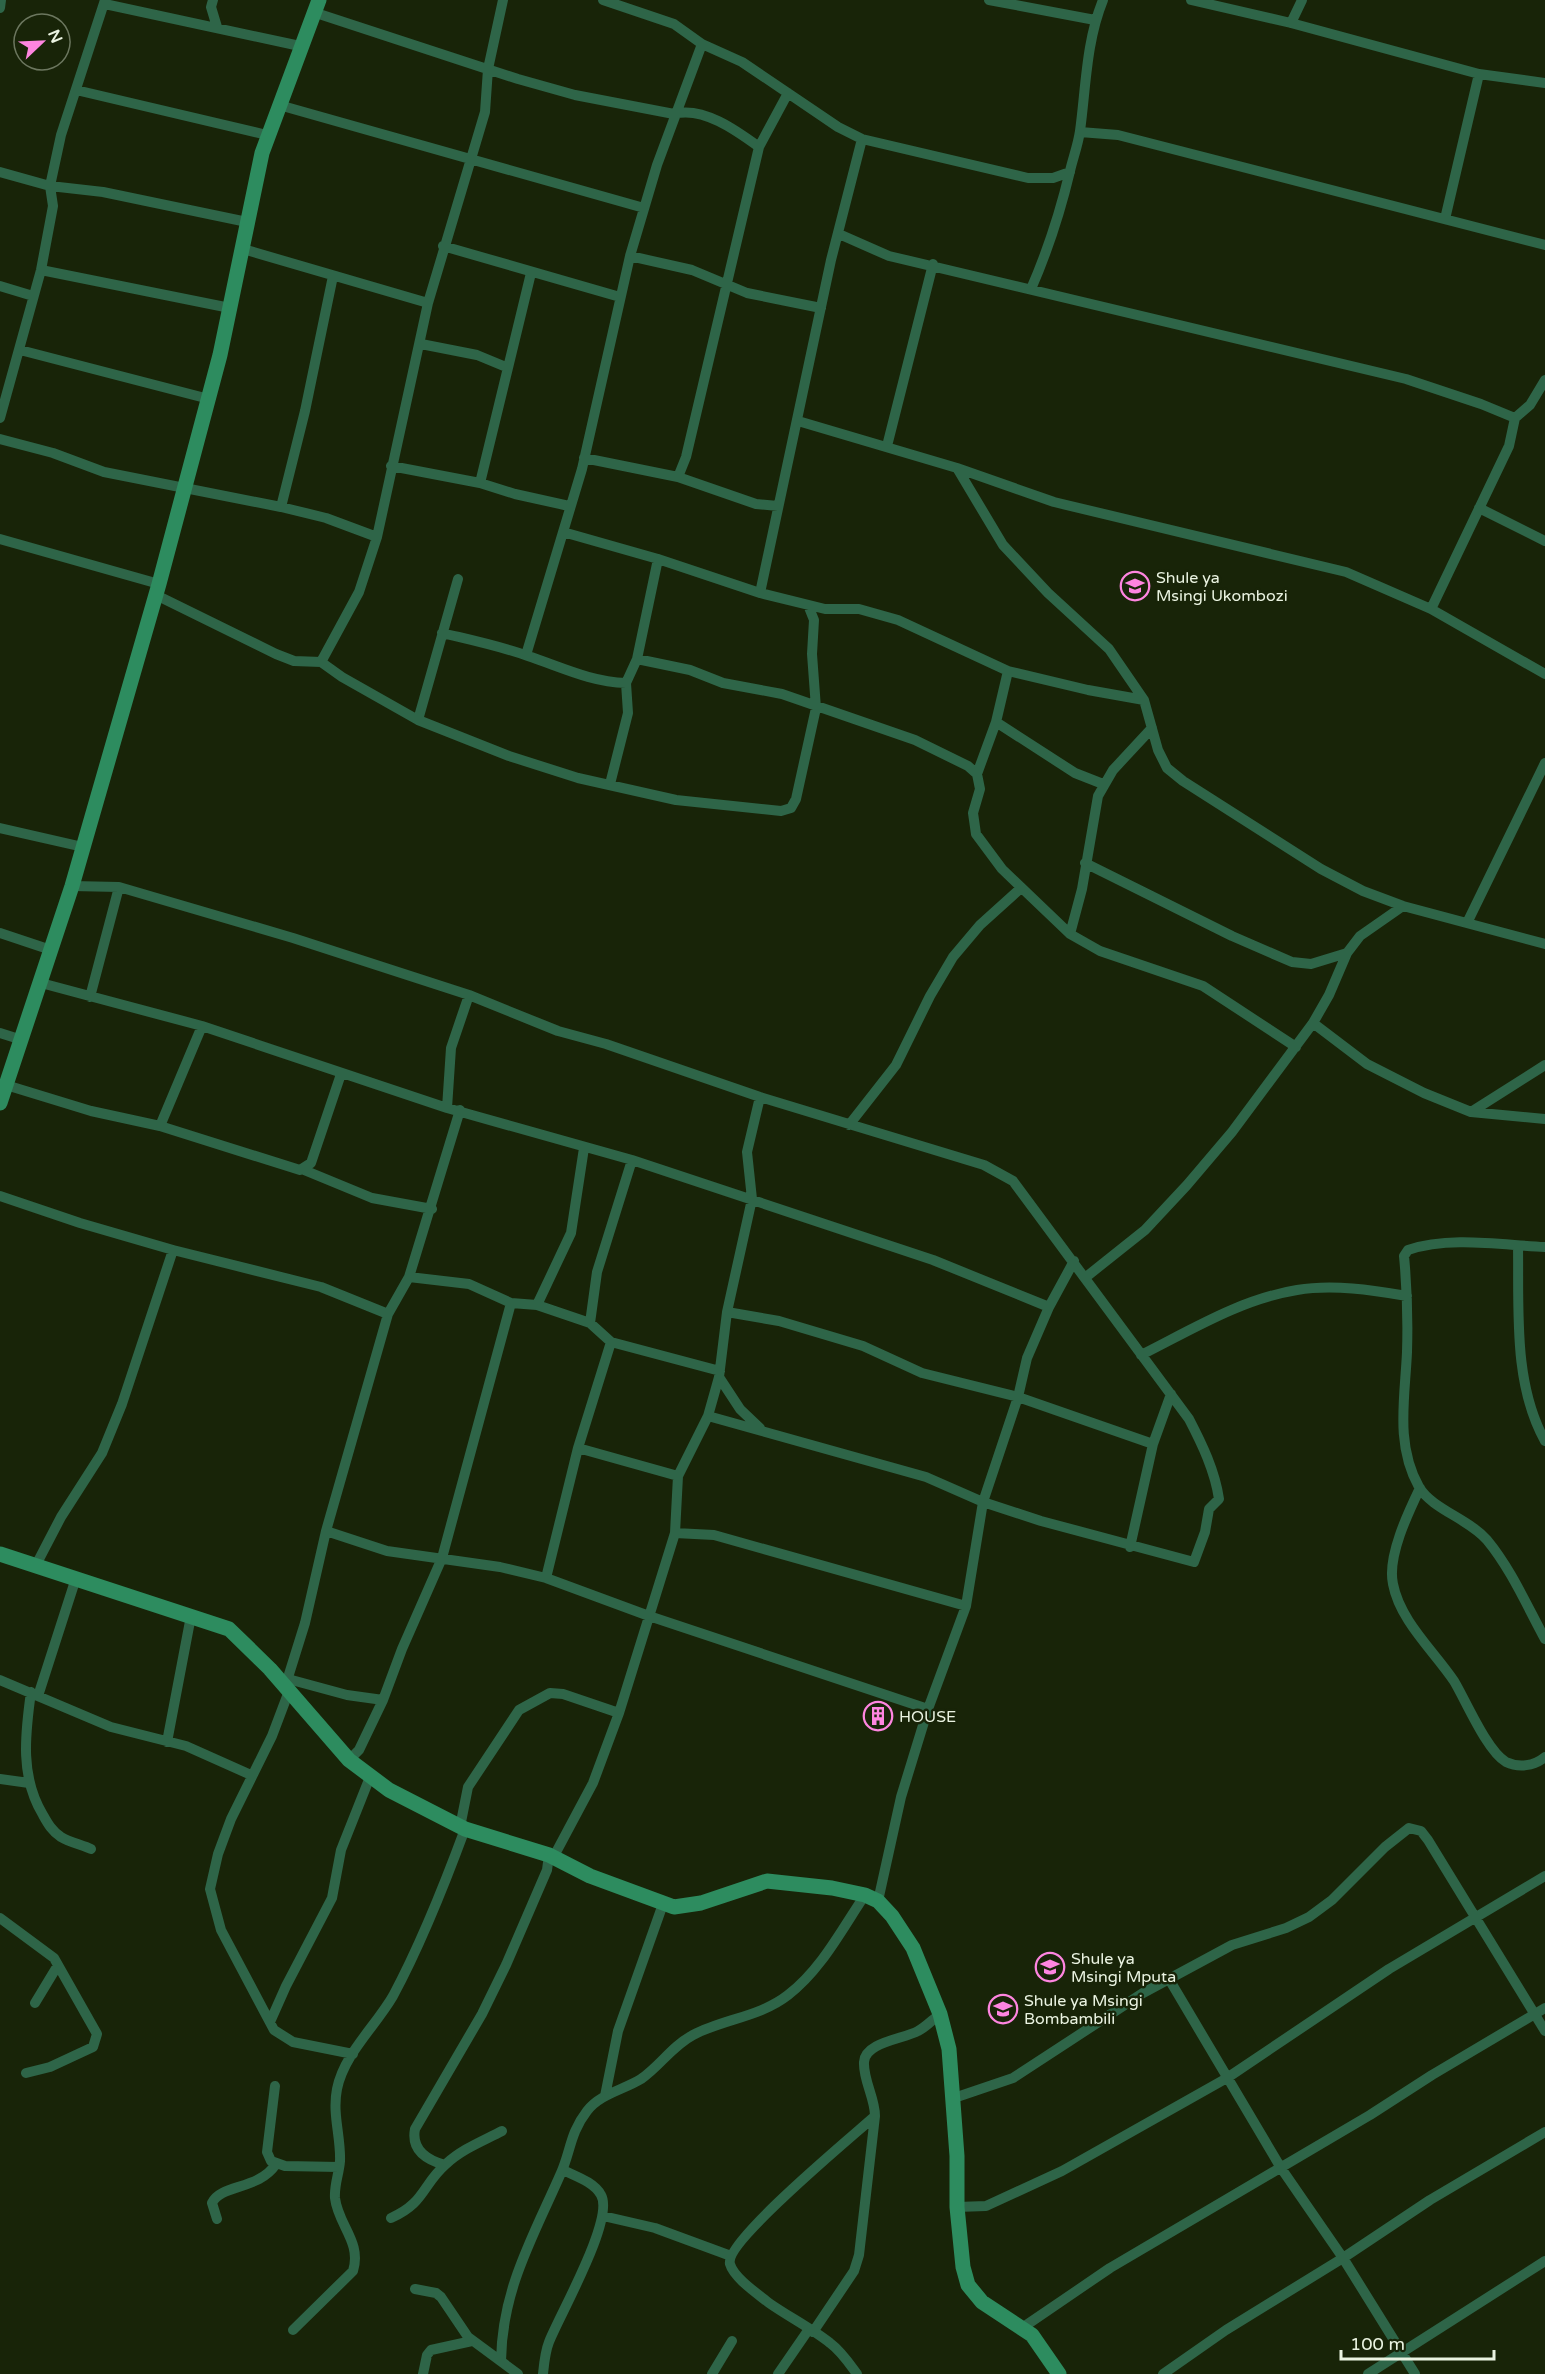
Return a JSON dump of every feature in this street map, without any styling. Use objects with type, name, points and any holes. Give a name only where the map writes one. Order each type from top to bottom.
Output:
[{"type":"street","points":[[0,8],[1,0]]},
{"type":"street","points":[[213,0],[211,7],[217,27]]},
{"type":"street","points":[[321,662],[359,591],[377,537],[428,303],[485,112],[488,69],[503,0]]},
{"type":"street","points":[[603,0],[674,24],[702,44],[742,62],[838,127],[862,139],[904,151],[1000,169],[1028,178],[1053,178],[1070,172]]},
{"type":"street","points":[[989,0],[1095,20]]},
{"type":"street","points":[[1031,289],[1053,236],[1067,192],[1080,132],[1085,77],[1095,20],[1103,0]]},
{"type":"street","points":[[1191,0],[1291,23],[1479,74],[1545,83]]},
{"type":"street","points":[[1291,23],[1302,0]]},
{"type":"street","points":[[0,418],[41,270],[53,206],[50,186],[76,90],[105,2],[300,46]]},
{"type":"street","points":[[0,1103],[19,1040],[41,983],[72,886],[158,590],[209,399],[267,135],[316,6],[488,69],[575,95],[674,114],[683,112],[715,119],[731,127],[759,147]]},
{"type":"street","points":[[526,655],[584,458],[630,256],[674,114],[702,44]]},
{"type":"street","points":[[1445,219],[1479,74]]},
{"type":"street","points":[[76,90],[267,135]]},
{"type":"street","points":[[678,477],[686,457],[759,147],[788,93]]},
{"type":"street","points":[[279,105],[644,208]]},
{"type":"street","points":[[1080,132],[1118,135],[1545,245]]},
{"type":"street","points":[[760,593],[821,308],[862,139]]},
{"type":"street","points":[[0,172],[50,186],[103,192],[247,222]]},
{"type":"street","points":[[839,234],[889,256],[933,264],[1406,379],[1515,418]]},
{"type":"street","points":[[444,246],[620,297]]},
{"type":"street","points":[[243,249],[428,303]]},
{"type":"street","points":[[630,256],[692,270],[747,293],[821,308]]},
{"type":"street","points":[[887,446],[933,264]]},
{"type":"street","points":[[41,270],[230,308]]},
{"type":"street","points":[[480,483],[506,367],[531,273]]},
{"type":"street","points":[[281,507],[305,411],[333,276]]},
{"type":"street","points":[[0,286],[33,296]]},
{"type":"street","points":[[420,344],[477,355],[506,367]]},
{"type":"street","points":[[20,350],[209,399]]},
{"type":"street","points":[[1431,609],[1509,446],[1515,418],[1530,405],[1545,380]]},
{"type":"street","points":[[798,421],[957,468],[1054,502],[1346,572],[1431,609],[1545,674]]},
{"type":"street","points":[[0,439],[53,453],[104,472],[149,478],[185,488],[281,507],[326,518],[377,537]]},
{"type":"street","points":[[584,458],[678,477],[756,504],[778,506]]},
{"type":"street","points":[[391,466],[480,483],[515,494],[569,506]]},
{"type":"street","points":[[957,468],[1003,545],[1048,593],[1109,650],[1144,700],[1158,750],[1167,768],[1183,782],[1321,869],[1363,891],[1403,906],[1545,944]]},
{"type":"street","points":[[1479,508],[1545,541]]},
{"type":"street","points":[[563,532],[658,559],[760,593],[825,609],[859,609],[898,620],[1008,671],[1088,690],[1144,700]]},
{"type":"street","points":[[0,539],[158,590],[276,654],[294,661],[321,662],[418,720],[509,756],[578,778],[676,800],[787,810],[796,799],[816,708],[812,654],[814,620],[808,605]]},
{"type":"street","points":[[610,784],[628,713],[626,683],[637,659],[658,559]]},
{"type":"street","points":[[418,720],[458,579]]},
{"type":"street","points":[[442,633],[526,655],[606,682],[626,683]]},
{"type":"street","points":[[637,659],[690,670],[723,683],[782,694],[816,708],[863,721],[915,740],[968,766],[977,774]]},
{"type":"street","points":[[1008,671],[996,722],[977,774],[980,789],[974,813],[976,834],[1002,869],[1070,934],[1100,951],[1203,986],[1296,1047]]},
{"type":"street","points":[[996,722],[1075,772],[1103,784]]},
{"type":"street","points":[[1070,934],[1095,807],[1103,784],[1131,747],[1152,728]]},
{"type":"street","points":[[1467,923],[1545,763]]},
{"type":"street","points":[[0,828],[83,847]]},
{"type":"street","points":[[1085,863],[1232,936],[1292,962],[1311,964],[1347,953]]},
{"type":"street","points":[[72,886],[119,887],[367,960],[469,995],[558,1031],[606,1044],[849,1125],[984,1165],[1013,1181],[1189,1419],[1203,1446],[1217,1486],[1219,1499],[1209,1509],[1205,1532],[1194,1562],[1130,1547],[983,1502],[926,1477],[708,1416]]},
{"type":"street","points":[[90,997],[119,887]]},
{"type":"street","points":[[849,1125],[896,1065],[930,996],[953,957],[980,925],[1021,888]]},
{"type":"street","points":[[1086,1277],[1145,1230],[1187,1185],[1232,1132],[1313,1023],[1329,995],[1347,953],[1360,936],[1403,906]]},
{"type":"street","points":[[0,933],[51,950]]},
{"type":"street","points":[[41,983],[202,1026],[447,1108],[632,1160],[933,1260],[1049,1307]]},
{"type":"street","points":[[447,1108],[451,1048],[469,995]]},
{"type":"street","points":[[1313,1023],[1368,1064],[1424,1093],[1471,1112],[1545,1119]]},
{"type":"street","points":[[160,1126],[202,1026]]},
{"type":"street","points":[[0,1033],[19,1040]]},
{"type":"street","points":[[1471,1112],[1545,1065]]},
{"type":"street","points":[[304,1170],[311,1163],[341,1074]]},
{"type":"street","points":[[6,1084],[91,1112],[160,1126],[234,1152],[304,1170],[372,1198],[432,1209]]},
{"type":"street","points":[[445,2164],[418,2151],[413,2140],[415,2129],[482,2014],[506,1965],[551,1857],[593,1783],[619,1713],[675,1533],[678,1476],[708,1416],[719,1374],[727,1312],[752,1199],[747,1152],[760,1097]]},
{"type":"street","points":[[353,2054],[293,2042],[283,2037],[270,2022],[221,1930],[210,1889],[218,1854],[251,1775],[272,1736],[305,1623],[326,1531],[388,1314],[409,1277],[432,1209],[460,1110]]},
{"type":"street","points":[[537,1305],[571,1233],[584,1148]]},
{"type":"street","points":[[590,1323],[597,1272],[632,1160]]},
{"type":"street","points":[[0,1196],[80,1223],[173,1250],[321,1287],[388,1314]]},
{"type":"street","points":[[1545,1247],[1468,1243],[1427,1245],[1408,1250],[1404,1256],[1407,1296],[1402,1420],[1410,1466],[1420,1488],[1430,1499],[1466,1522],[1486,1540],[1506,1569],[1545,1639]]},
{"type":"street","points":[[1518,1246],[1523,1364],[1529,1402],[1545,1441]]},
{"type":"street","points":[[36,1565],[109,1436],[173,1250]]},
{"type":"street","points":[[501,2361],[502,2334],[510,2290],[537,2221],[563,2170],[574,2128],[589,2109],[605,2096],[642,2078],[692,2035],[756,2013],[790,1994],[811,1974],[872,1898],[928,1709],[966,1606],[983,1502],[1018,1397],[1027,1358],[1049,1307],[1074,1261]]},
{"type":"street","points":[[409,1277],[469,1284],[511,1303],[537,1305],[590,1323],[611,1342],[719,1374],[740,1409],[756,1426],[774,1434]]},
{"type":"street","points":[[1141,1355],[1240,1305],[1270,1295],[1300,1289],[1334,1288],[1407,1296]]},
{"type":"street","points":[[349,1760],[359,1750],[383,1700],[402,1649],[442,1558],[511,1303]]},
{"type":"street","points":[[727,1312],[779,1321],[863,1346],[922,1373],[1018,1397],[1153,1444]]},
{"type":"street","points":[[546,1578],[578,1448],[611,1342]]},
{"type":"street","points":[[1130,1547],[1153,1444],[1171,1394]]},
{"type":"street","points":[[578,1448],[678,1476]]},
{"type":"street","points":[[1420,1488],[1405,1522],[1393,1567],[1392,1583],[1398,1603],[1453,1680],[1494,1750],[1505,1761],[1520,1766],[1530,1765],[1545,1757]]},
{"type":"street","points":[[326,1531],[361,1545],[387,1551],[442,1558],[546,1578],[649,1616],[732,1641],[928,1709]]},
{"type":"street","points":[[675,1533],[714,1535],[966,1606]]},
{"type":"street","points":[[0,1554],[229,1629],[242,1639],[287,1685],[349,1760],[370,1778],[424,1810],[463,1828],[551,1857],[590,1876],[674,1907],[701,1904],[767,1881],[832,1888],[872,1898],[892,1916],[914,1948],[940,2014],[949,2049],[954,2098],[957,2207],[963,2267],[972,2293],[1032,2335],[1059,2374]]},
{"type":"street","points":[[76,1578],[35,1694],[25,1731],[25,1754],[29,1783],[38,1806],[52,1829],[62,1838],[91,1849]]},
{"type":"street","points":[[167,1742],[191,1616]]},
{"type":"street","points":[[0,1680],[111,1727],[186,1746],[251,1775]]},
{"type":"street","points":[[287,1685],[383,1700]]},
{"type":"street","points":[[292,2330],[353,2271],[356,2260],[353,2243],[335,2198],[339,2167],[334,2114],[339,2076],[392,1998],[440,1896],[463,1828],[468,1787],[519,1710],[550,1693],[563,1694],[619,1713]]},
{"type":"street","points":[[270,2022],[332,1898],[341,1850],[370,1778]]},
{"type":"street","points":[[0,1779],[29,1783]]},
{"type":"street","points":[[954,2098],[1013,2078],[1169,1978],[1232,1946],[1286,1928],[1309,1917],[1332,1900],[1385,1846],[1409,1828],[1421,1831],[1428,1840],[1545,2031]]},
{"type":"street","points":[[957,2207],[986,2206],[1062,2171],[1227,2078],[1389,1969],[1475,1920],[1545,1876]]},
{"type":"street","points":[[605,2096],[618,2031],[663,1904]]},
{"type":"street","points":[[0,1918],[42,1948],[58,1965],[94,2025],[96,2041],[93,2047],[66,2060],[26,2073]]},
{"type":"street","points":[[35,2003],[58,1965]]},
{"type":"street","points":[[1169,1978],[1281,2168],[1343,2258],[1414,2374]]},
{"type":"street","points":[[1022,2328],[1110,2268],[1281,2168],[1545,2008]]},
{"type":"street","points":[[778,2374],[854,2271],[859,2255],[875,2116],[875,2100],[864,2061],[867,2053],[918,2031],[940,2014]]},
{"type":"street","points":[[275,2086],[267,2152],[276,2164]]},
{"type":"street","points":[[857,2374],[832,2344],[768,2302],[737,2275],[730,2265],[736,2245],[784,2197],[875,2116]]},
{"type":"street","points":[[390,2218],[415,2205],[445,2164],[465,2150],[502,2131]]},
{"type":"street","points":[[1163,2374],[1226,2330],[1343,2258],[1430,2200],[1545,2132]]},
{"type":"street","points":[[217,2219],[212,2203],[218,2195],[263,2178],[276,2164],[339,2167]]},
{"type":"street","points":[[543,2374],[547,2345],[584,2273],[603,2216],[604,2201],[595,2187],[563,2170]]},
{"type":"street","points":[[603,2216],[664,2231],[731,2256]]},
{"type":"street","points":[[1368,2374],[1545,2261]]},
{"type":"street","points":[[415,2289],[441,2297],[463,2332],[472,2341],[518,2374]]},
{"type":"street","points":[[423,2374],[427,2355],[431,2350],[472,2341]]},
{"type":"street","points":[[712,2374],[732,2341]]},
{"type":"place","name":"Shule ya Msingi Ukombozi","points":[[1135,586]]},
{"type":"place","name":"HOUSE","points":[[878,1716]]},
{"type":"place","name":"Shule ya Msingi Mputa","points":[[1050,1967]]},
{"type":"place","name":"Shule ya Msingi Bombambili","points":[[1003,2009]]}]
